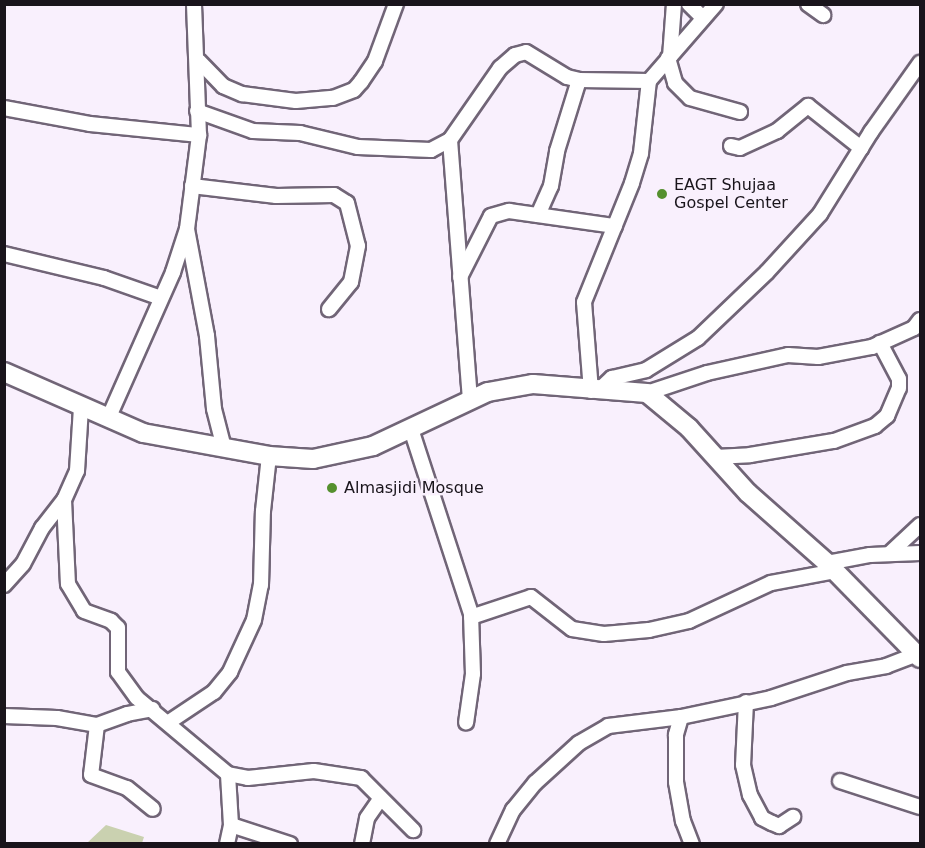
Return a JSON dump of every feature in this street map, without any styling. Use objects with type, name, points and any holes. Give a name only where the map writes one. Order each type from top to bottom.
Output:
[{"type":"street","points":[[108,418],[161,298],[187,229],[199,135],[197,111],[199,61],[194,4]]},
{"type":"street","points":[[199,61],[223,86],[242,94],[296,101],[333,98],[354,90],[361,82],[375,61],[396,4]]},
{"type":"street","points":[[674,4],[669,57],[675,83],[690,98],[740,112]]},
{"type":"street","points":[[689,4],[703,18]]},
{"type":"street","points":[[595,390],[584,302],[641,153],[649,81],[716,4]]},
{"type":"street","points":[[808,4],[823,15]]},
{"type":"street","points":[[197,111],[253,131],[300,133],[358,147],[431,150],[450,140],[500,68],[514,55],[526,52],[567,77],[579,80],[649,81]]},
{"type":"street","points":[[595,390],[612,378],[646,370],[698,338],[721,317],[820,214],[861,148],[921,63]]},
{"type":"street","points":[[538,215],[551,186],[557,151],[579,80]]},
{"type":"street","points":[[731,146],[740,148],[777,131],[807,106],[861,148]]},
{"type":"street","points":[[4,108],[90,124],[199,135]]},
{"type":"street","points":[[450,140],[470,401]]},
{"type":"street","points":[[192,186],[276,196],[334,195],[347,203],[358,246],[351,282],[329,309]]},
{"type":"street","points":[[460,277],[491,216],[509,211],[615,226]]},
{"type":"street","points":[[187,229],[207,336],[214,409],[224,448]]},
{"type":"street","points":[[4,254],[104,278],[161,298]]},
{"type":"street","points":[[4,372],[143,433],[269,456],[313,459],[373,446],[488,392],[533,384],[647,393],[707,373],[788,355],[818,357],[880,344],[914,328],[921,320]]},
{"type":"street","points":[[715,457],[750,455],[834,441],[875,426],[887,416],[899,388],[899,379],[880,344]]},
{"type":"street","points":[[497,843],[513,810],[535,783],[579,743],[608,726],[681,717],[746,702],[847,673],[886,666],[920,655],[831,567],[748,493],[689,428],[647,393]]},
{"type":"street","points":[[4,585],[23,564],[42,528],[64,500],[77,471],[81,407]]},
{"type":"street","points":[[411,429],[471,617],[472,674],[466,723]]},
{"type":"street","points":[[169,722],[214,692],[230,672],[254,620],[262,576],[263,511],[269,456]]},
{"type":"street","points":[[64,500],[68,584],[84,611],[114,623],[120,635],[118,672],[137,698],[169,722],[228,774],[248,778],[292,771],[348,774],[361,778],[413,830]]},
{"type":"street","points":[[890,553],[921,525]]},
{"type":"street","points":[[471,617],[531,597],[572,629],[604,634],[649,630],[689,621],[771,583],[890,553],[921,553]]},
{"type":"street","points":[[746,702],[743,765],[750,795],[762,818],[779,826],[793,817]]},
{"type":"street","points":[[4,716],[57,718],[97,725],[127,714],[153,709]]},
{"type":"street","points":[[681,717],[676,735],[676,782],[683,820],[692,843]]},
{"type":"street","points":[[97,725],[91,775],[127,788],[153,810]]},
{"type":"street","points":[[227,843],[231,825],[228,774]]},
{"type":"street","points":[[840,781],[921,807]]},
{"type":"street","points":[[362,843],[367,818],[381,798]]},
{"type":"street","points":[[231,825],[291,843]]},
{"type":"green space","points":[[106,825],[144,837],[142,843],[87,843]]},
{"type":"place","name":"EAGT Shujaa Gospel Center","points":[[662,194]]},
{"type":"place","name":"Almasjidi Mosque","points":[[332,488]]}]
